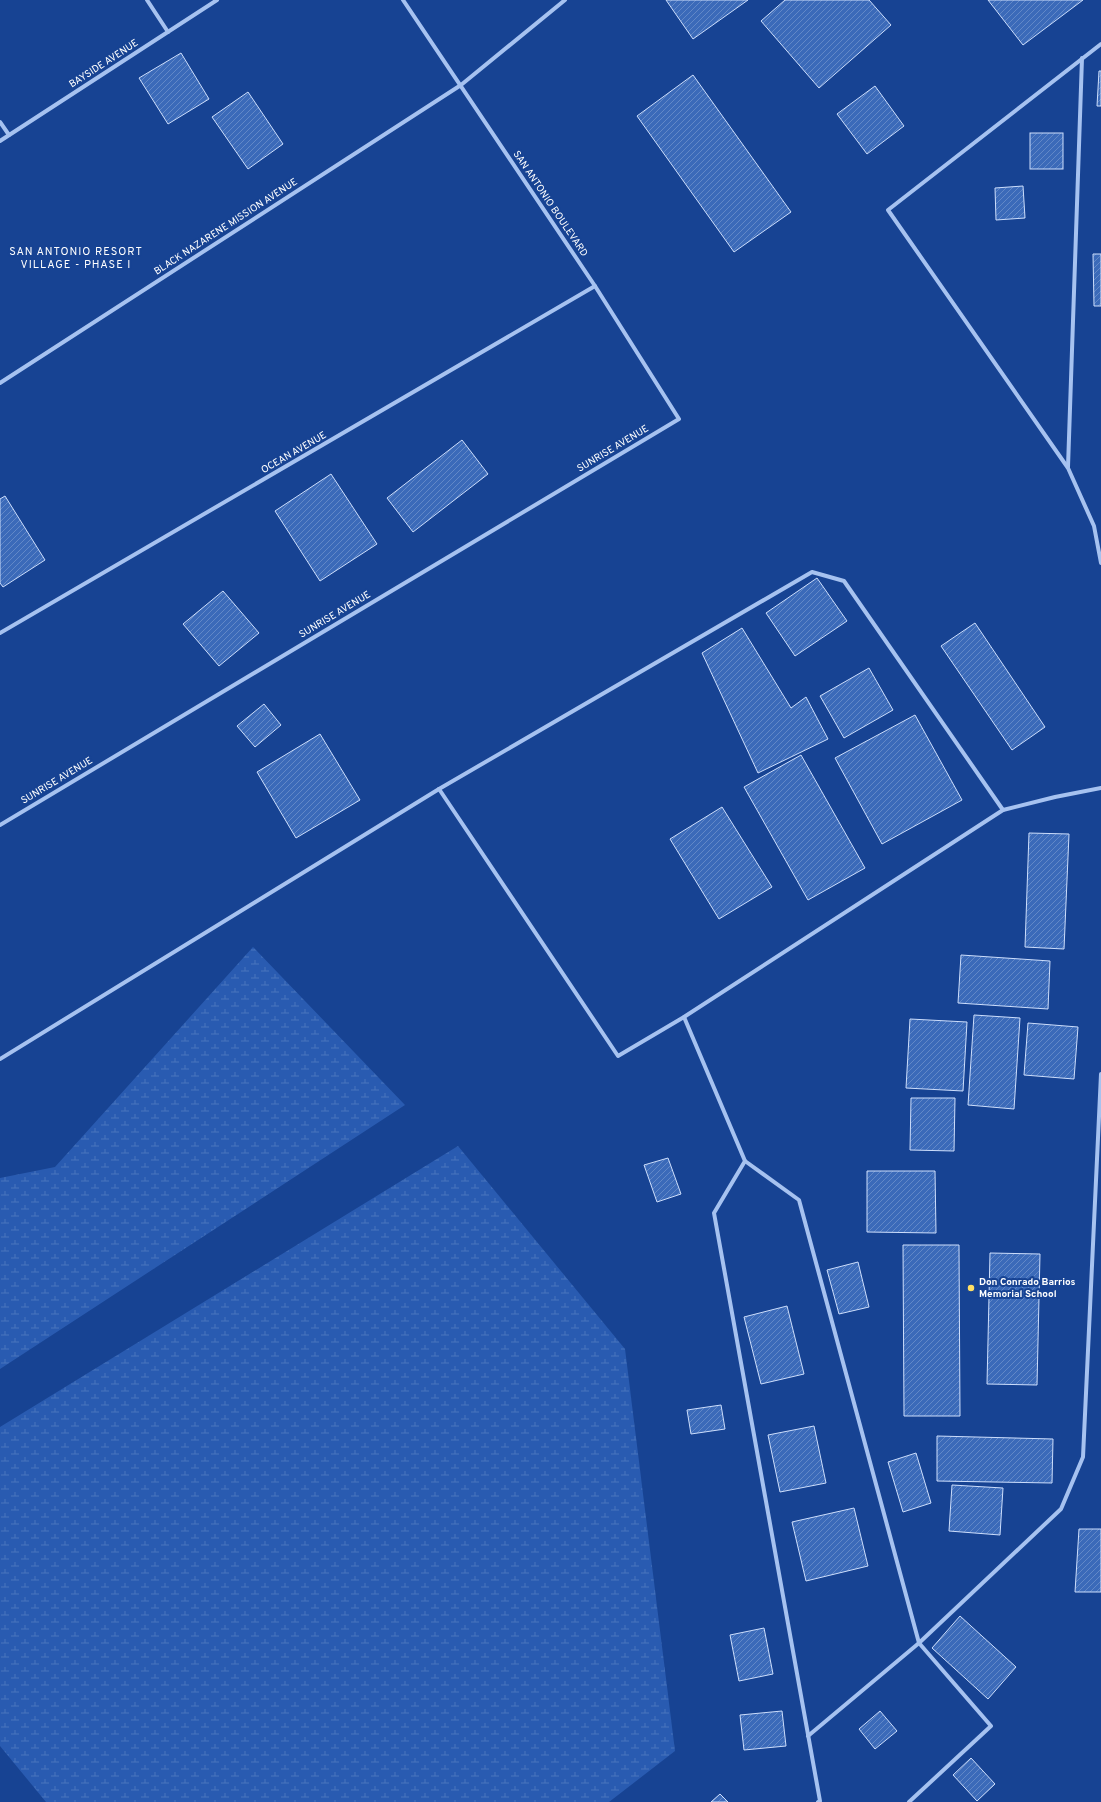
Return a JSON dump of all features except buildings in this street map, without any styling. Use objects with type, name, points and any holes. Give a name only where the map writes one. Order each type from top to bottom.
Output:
[{"type":"street","points":[[147,0],[168,32]]},
{"type":"street","name":"BAYSIDE AVENUE","points":[[0,141],[217,0]]},
{"type":"street","name":"SAN ANTONIO BOULEVARD","points":[[403,0],[595,286],[679,419]]},
{"type":"street","name":"BLACK NAZARENE MISSION AVENUE","points":[[0,383],[461,85],[565,0]]},
{"type":"street","points":[[1101,44],[888,210],[1068,468],[1094,526],[1101,563]]},
{"type":"street","points":[[1068,468],[1082,58]]},
{"type":"street","points":[[0,122],[9,135]]},
{"type":"street","name":"OCEAN AVENUE","points":[[0,633],[595,286]]},
{"type":"street","name":"SUNRISE AVENUE","points":[[0,825],[679,419]]},
{"type":"street","points":[[0,1059],[439,789],[812,572],[844,581],[1003,810]]},
{"type":"street","points":[[439,789],[618,1056],[684,1017],[1003,810],[1055,797],[1101,788]]},
{"type":"street","points":[[684,1017],[745,1161],[799,1200],[919,1643],[991,1726],[909,1802]]},
{"type":"street","points":[[808,1736],[919,1643],[1061,1509],[1083,1457],[1101,1074]]},
{"type":"street","points":[[745,1161],[714,1213],[820,1802]]},
{"type":"green space","points":[[253,947],[405,1105],[0,1369],[0,1178],[55,1167]]},
{"type":"green space","points":[[458,1146],[625,1349],[675,1751],[609,1802],[46,1802],[0,1746],[0,1427]]},
{"type":"place","name":"Don Conrado Barrios Memorial School","points":[[971,1288]]},
{"type":"district","name":"SAN ANTONIO RESORT VILLAGE - PHASE I","points":[[76,258]]}]
